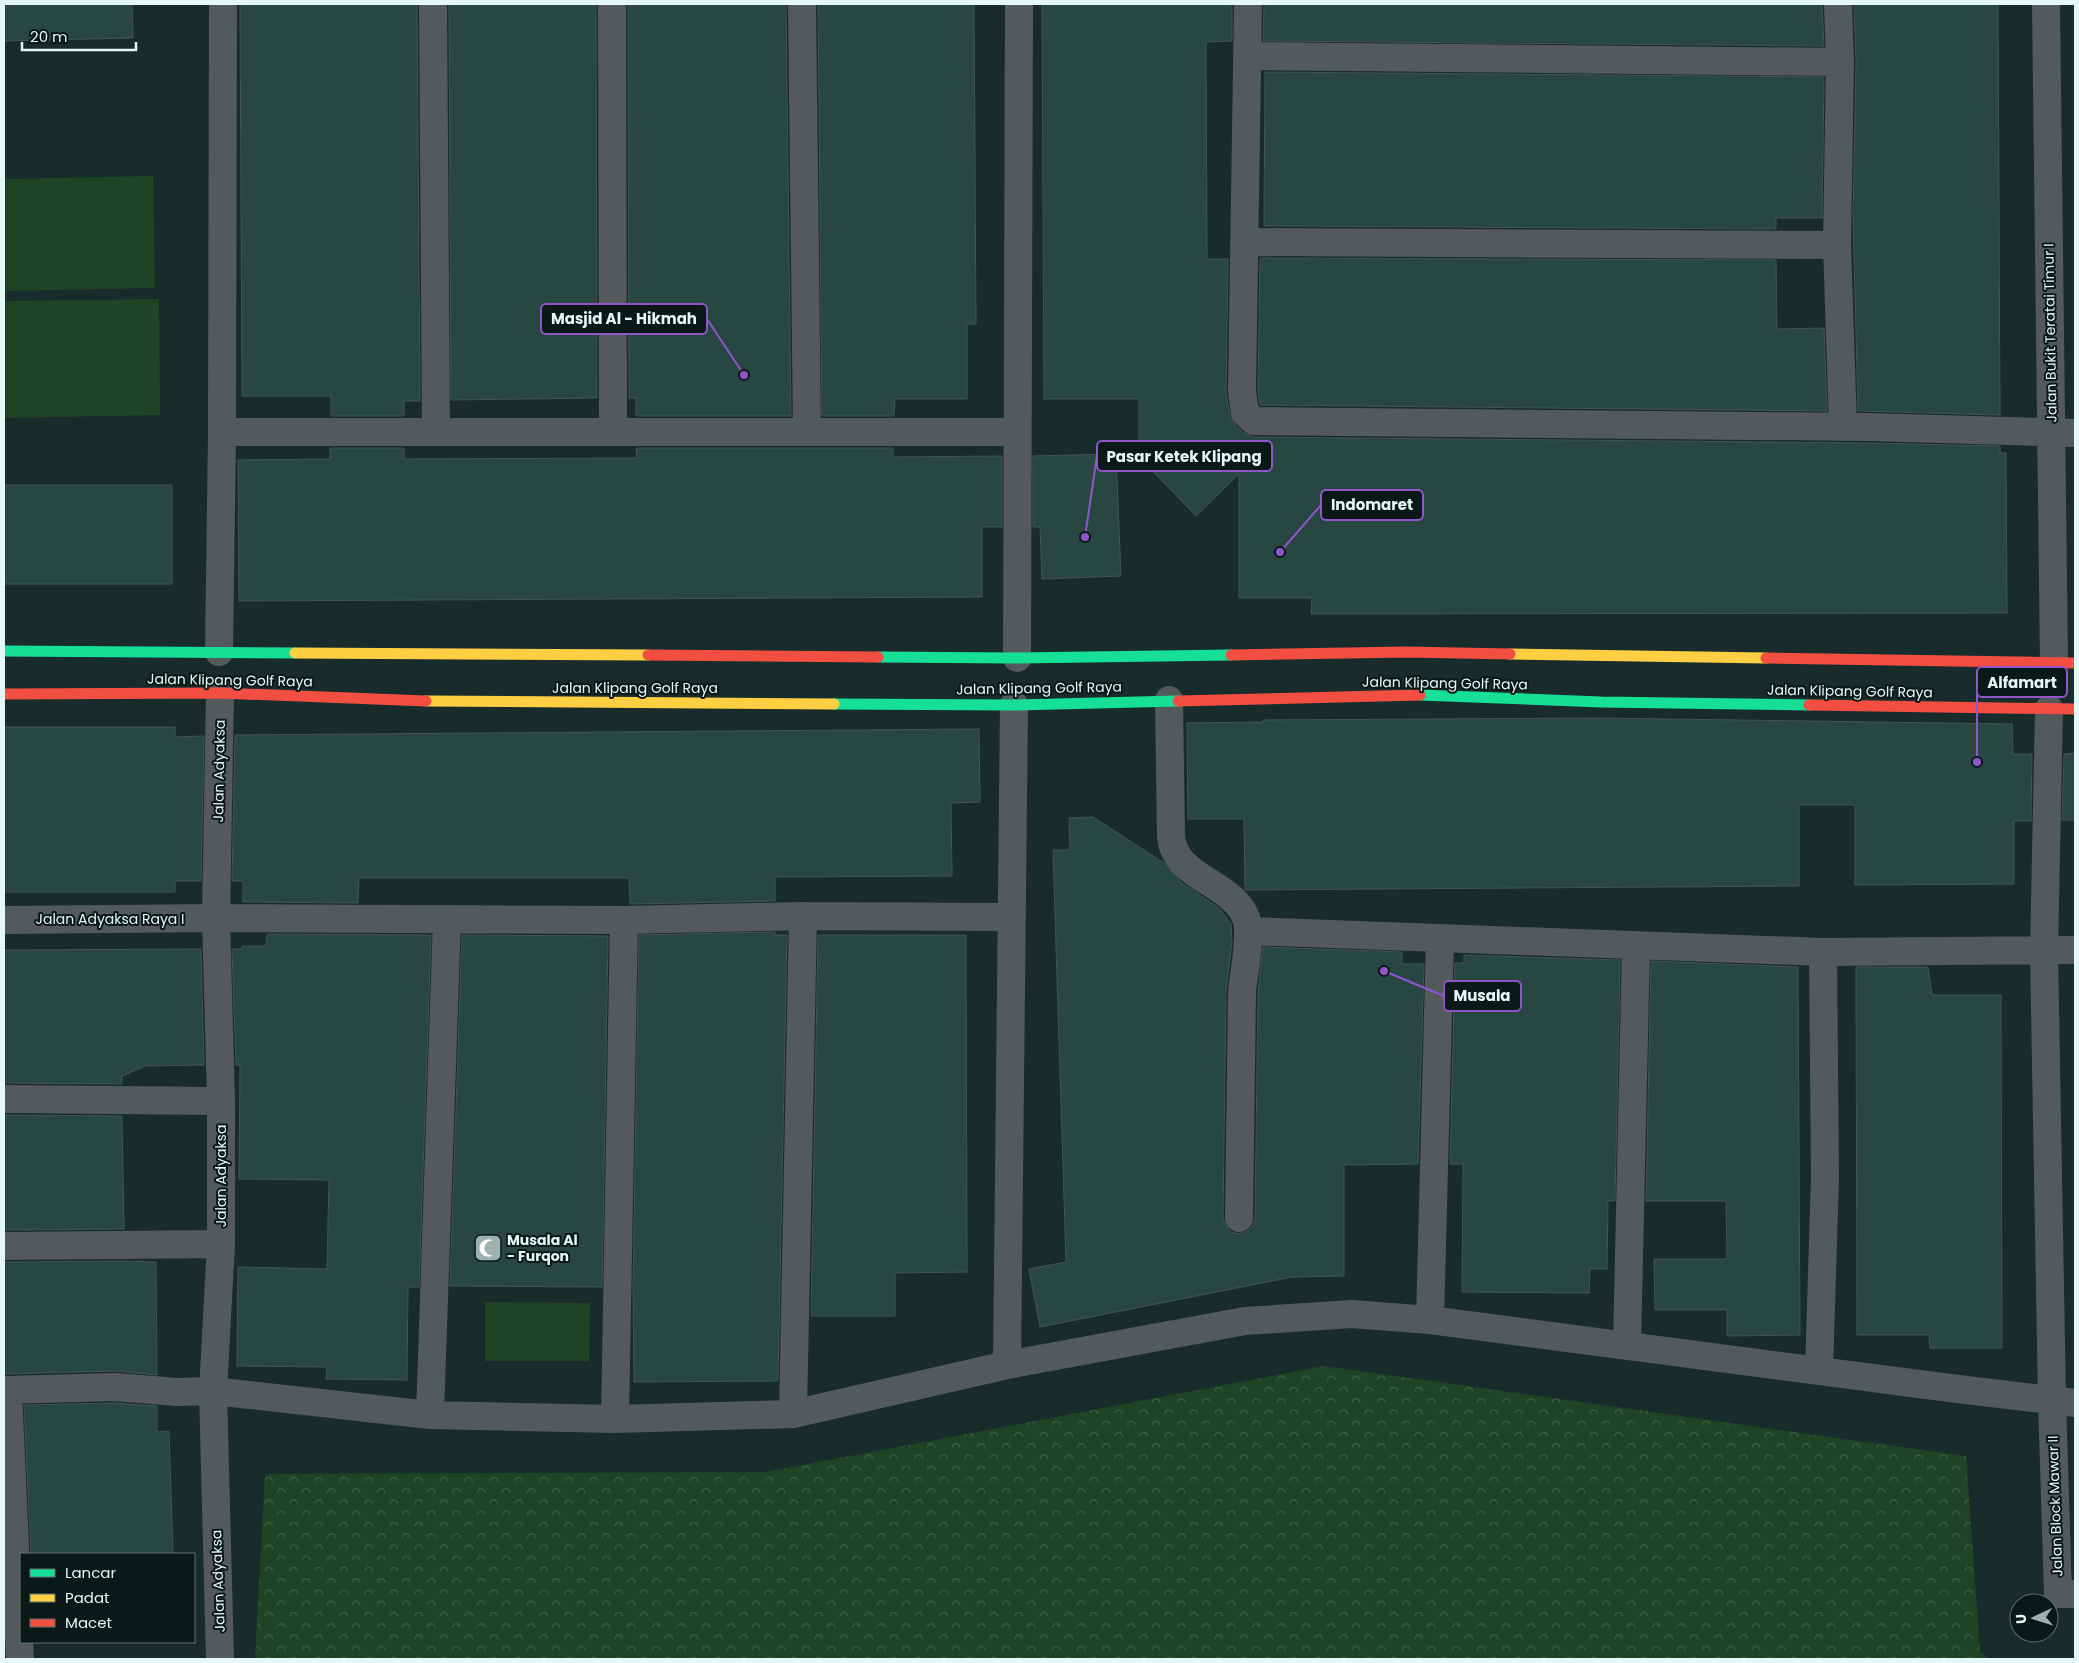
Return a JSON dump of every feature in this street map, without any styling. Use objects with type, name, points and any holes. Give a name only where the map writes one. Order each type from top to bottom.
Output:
[{"type":"main road","name":"Jalan Klipang Golf Raya","points":[[4,651],[66,655],[219,652],[1224,660],[1406,652],[2065,663]]},
{"type":"main road","name":"Jalan Klipang Golf Raya","points":[[4,694],[67,690],[220,693],[441,702],[1014,705],[1169,700],[1227,695],[1430,694],[1610,702],[2075,709]]},
{"type":"street","points":[[219,652],[222,432],[223,4]]},
{"type":"street","points":[[433,4],[436,431]]},
{"type":"street","points":[[612,4],[614,432]]},
{"type":"street","points":[[802,4],[807,431]]},
{"type":"street","points":[[1017,658],[1019,4]]},
{"type":"street","points":[[1248,4],[1246,242],[1242,391],[1246,412],[1254,421],[1842,427],[2063,433]]},
{"type":"street","points":[[1838,4],[1840,62],[1837,245],[1842,427]]},
{"type":"street","name":"Jalan Bukit Teratai Timur I","points":[[2046,4],[2063,433],[2065,663]]},
{"type":"street","points":[[1247,56],[1840,62]]},
{"type":"street","points":[[1246,242],[1837,245]]},
{"type":"street","points":[[222,432],[1017,432]]},
{"type":"street","name":"Jalan Adyaksa","points":[[220,693],[216,918],[221,1101],[221,1244],[213,1391],[220,1659]]},
{"type":"street","points":[[1169,700],[1172,846],[1180,860],[1240,905],[1247,920],[1248,932],[1242,990],[1238,1218]]},
{"type":"street","points":[[1007,1365],[1014,705]]},
{"type":"street","points":[[20,1659],[6,1390],[114,1387],[177,1392],[213,1391],[430,1415],[615,1419],[793,1414],[1007,1365],[1244,1321],[1352,1314],[1430,1320],[2064,1401],[2044,951],[2049,709]]},
{"type":"street","points":[[793,1414],[803,916]]},
{"type":"street","name":"Jalan Adyaksa Raya I","points":[[4,920],[216,918],[624,920],[803,916],[1012,917]]},
{"type":"street","points":[[430,1415],[447,919]]},
{"type":"street","points":[[615,1419],[624,920]]},
{"type":"street","points":[[1248,932],[1823,952],[2075,950]]},
{"type":"street","points":[[1430,1320],[1440,939]]},
{"type":"street","points":[[1627,1346],[1636,945]]},
{"type":"street","points":[[1819,1371],[1825,1176],[1823,952]]},
{"type":"street","points":[[4,1099],[221,1101]]},
{"type":"street","points":[[4,1246],[221,1244]]},
{"type":"street","name":"Jalan Block Mawar II","points":[[2064,1401],[2058,1594],[2075,1594]]},
{"type":"green space","points":[[153,176],[155,288],[4,291],[4,179]]},
{"type":"green space","points":[[159,299],[160,415],[4,418],[4,301]]},
{"type":"green space","points":[[485,1302],[590,1303],[589,1361],[485,1361]]},
{"type":"green space","points":[[1324,1366],[1966,1456],[1980,1652],[1990,1659],[255,1659],[265,1474],[766,1472]]},
{"type":"building","points":[[4,4],[132,4],[133,38],[4,41]]},
{"type":"building","points":[[240,4],[417,4],[420,401],[404,401],[404,416],[331,416],[331,396],[242,396]]},
{"type":"building","points":[[449,4],[596,4],[597,398],[451,400]]},
{"type":"building","points":[[628,4],[786,4],[791,416],[636,416],[636,398],[629,398]]},
{"type":"building","points":[[818,4],[974,4],[976,324],[967,324],[967,399],[895,399],[894,416],[822,416]]},
{"type":"building","points":[[1042,4],[1232,4],[1232,41],[1206,42],[1207,259],[1228,259],[1226,393],[1230,416],[1235,425],[1244,433],[1254,437],[2000,446],[2000,453],[2006,453],[2007,613],[1311,614],[1312,598],[1239,598],[1239,474],[1196,516],[1139,457],[1139,399],[1044,399]]},
{"type":"building","points":[[1264,4],[1822,4],[1824,46],[1263,41]]},
{"type":"building","points":[[1854,4],[1998,4],[2000,415],[1858,411],[1853,217],[1856,62]]},
{"type":"building","points":[[1265,72],[1824,77],[1822,218],[1776,218],[1776,229],[1264,226]]},
{"type":"building","points":[[1260,259],[1776,260],[1777,329],[1824,328],[1827,411],[1260,405],[1258,390]]},
{"type":"building","points":[[330,448],[404,448],[404,459],[637,458],[636,448],[893,448],[893,457],[1002,456],[1002,527],[982,527],[982,597],[239,601],[238,460],[330,459]]},
{"type":"building","points":[[1116,454],[1121,576],[1042,579],[1040,527],[1033,527],[1033,456]]},
{"type":"building","points":[[4,485],[172,485],[172,584],[4,584]]},
{"type":"building","points":[[1598,718],[2012,724],[2013,754],[2032,754],[2031,821],[2014,821],[2014,884],[1855,885],[1855,805],[1799,805],[1799,886],[1245,890],[1244,819],[1188,819],[1187,723],[1263,722],[1263,720]]},
{"type":"building","points":[[4,727],[175,727],[175,737],[204,736],[201,881],[175,881],[175,892],[4,892]]},
{"type":"building","points":[[979,729],[980,802],[951,803],[952,876],[775,877],[775,901],[630,904],[629,878],[359,878],[358,903],[243,902],[243,881],[232,881],[235,735]]},
{"type":"building","points":[[2075,753],[2075,820],[2062,820],[2064,754]]},
{"type":"building","points":[[1093,817],[1164,863],[1182,883],[1219,908],[1231,924],[1232,942],[1226,991],[1223,1218],[1231,1232],[1239,1234],[1247,1231],[1253,1226],[1255,1218],[1258,992],[1263,947],[1402,952],[1402,964],[1424,964],[1418,1164],[1344,1165],[1344,1276],[1292,1277],[1040,1327],[1029,1269],[1066,1262],[1053,850],[1070,850],[1069,818]]},
{"type":"building","points":[[775,932],[775,935],[787,935],[778,1381],[634,1382],[633,1287],[639,935]]},
{"type":"building","points":[[267,934],[431,935],[419,1287],[408,1287],[407,1380],[326,1379],[327,1367],[237,1366],[238,1267],[327,1269],[329,1180],[239,1179],[240,1065],[236,1065],[232,949],[242,949],[242,946],[266,946]]},
{"type":"building","points":[[462,935],[608,936],[602,1287],[450,1286]]},
{"type":"building","points":[[818,935],[966,935],[967,1272],[895,1273],[895,1316],[811,1316]]},
{"type":"building","points":[[201,949],[204,1065],[145,1066],[122,1076],[122,1084],[4,1083],[4,950]]},
{"type":"building","points":[[1464,955],[1620,960],[1615,1201],[1608,1201],[1607,1269],[1590,1269],[1589,1293],[1462,1292],[1463,1164],[1450,1164],[1455,963],[1464,963]]},
{"type":"building","points":[[1651,961],[1798,967],[1800,1335],[1727,1336],[1727,1310],[1655,1310],[1654,1259],[1727,1259],[1726,1201],[1646,1201]]},
{"type":"building","points":[[1856,967],[1928,967],[1932,995],[2001,995],[2002,1348],[1930,1348],[1929,1335],[1857,1335]]},
{"type":"building","points":[[4,1115],[122,1116],[124,1229],[4,1230]]},
{"type":"building","points":[[4,1262],[156,1262],[157,1375],[115,1371],[4,1374]]},
{"type":"building","points":[[115,1403],[157,1406],[157,1432],[169,1431],[173,1553],[31,1553],[24,1405]]},
{"type":"traffic: fast","points":[[4,651],[295,653]]},
{"type":"traffic: fast","points":[[878,657],[1017,658],[1231,655]]},
{"type":"traffic: fast","points":[[1420,695],[1601,702],[1809,705]]},
{"type":"traffic: fast","points":[[834,704],[1014,705],[1178,701]]},
{"type":"traffic: slow","points":[[295,653],[648,655]]},
{"type":"traffic: slow","points":[[1510,654],[1766,658]]},
{"type":"traffic: slow","points":[[426,701],[834,704]]},
{"type":"traffic: jam","points":[[1231,655],[1406,652],[1510,654]]},
{"type":"traffic: jam","points":[[648,655],[878,657]]},
{"type":"traffic: jam","points":[[1766,658],[2075,663]]},
{"type":"traffic: jam","points":[[4,694],[220,693],[426,701]]},
{"type":"traffic: jam","points":[[1178,701],[1420,695]]},
{"type":"traffic: jam","points":[[1809,705],[2075,709]]},
{"type":"place","name":"Masjid Al - Hikmah","points":[[744,375]]},
{"type":"place","name":"Pasar Ketek Klipang","points":[[1085,537]]},
{"type":"place","name":"Indomaret","points":[[1280,552]]},
{"type":"place","name":"Alfamart","points":[[1977,762]]},
{"type":"place","name":"Musala","points":[[1384,971]]},
{"type":"place","name":"Musala Al - Furqon","points":[[488,1248]]}]
